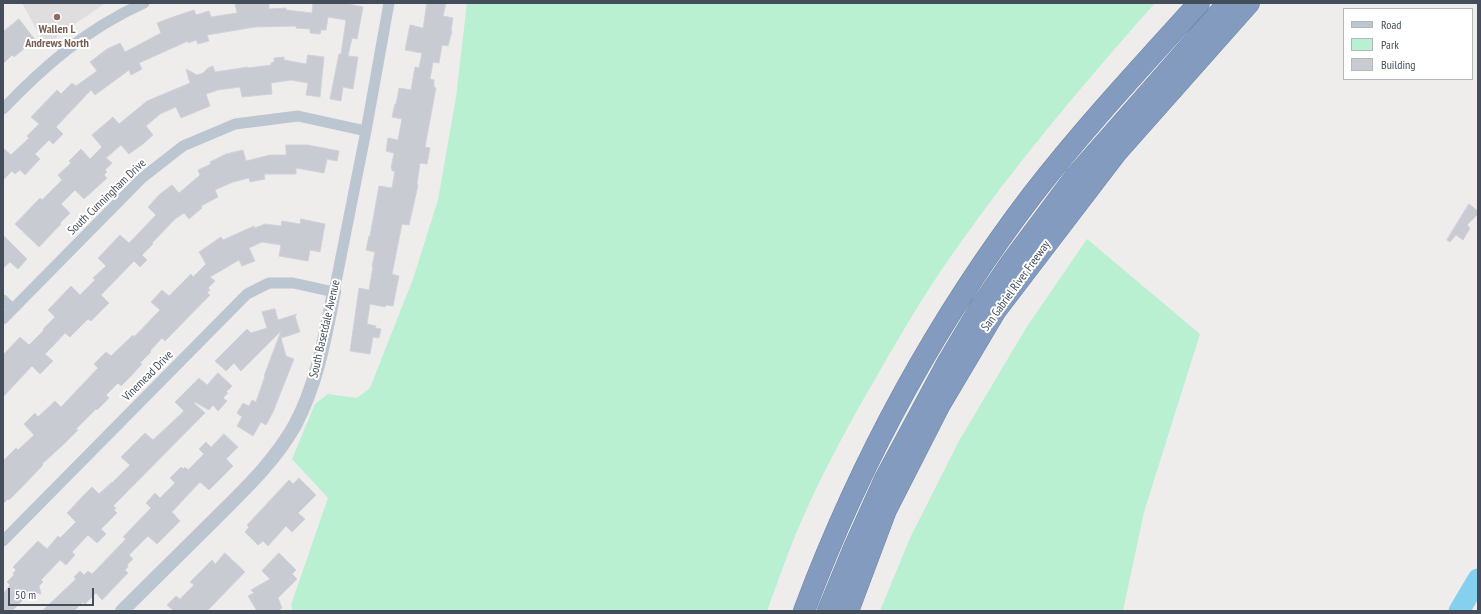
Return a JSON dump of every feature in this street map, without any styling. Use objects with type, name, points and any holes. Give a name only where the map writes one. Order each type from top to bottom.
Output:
[{"type":"highway","points":[[804,611],[855,488],[912,377],[958,302],[1017,216],[1072,146],[1199,3]]},
{"type":"highway","points":[[817,611],[839,552],[899,424],[961,317],[1047,194],[1092,139],[1214,3]]},
{"type":"highway","points":[[828,611],[885,478],[948,362],[980,308],[1013,260],[1075,176],[1228,3]]},
{"type":"highway","name":"San Gabriel River Freeway","points":[[848,611],[886,510],[939,406],[996,310],[1116,153],[1249,3]]},
{"type":"street","points":[[3,108],[67,49],[119,14],[144,3]]},
{"type":"street","name":"South Basetdale Avenue","points":[[123,611],[273,459],[295,425],[309,394],[321,357],[366,131],[389,3]]},
{"type":"street","name":"South Cunningham Drive","points":[[3,319],[142,178],[183,146],[235,124],[298,116],[366,131]]},
{"type":"street","name":"Vinemead Drive","points":[[3,541],[247,294],[269,283],[293,283],[334,292]]},
{"type":"street","points":[[3,300],[12,309]]},
{"type":"shaded area","name":"Wallen L Andrews North","points":[[22,3],[106,3],[64,31],[46,47]]},
{"type":"green space","points":[[467,3],[1155,3],[1049,126],[999,190],[932,284],[904,329],[847,428],[828,465],[796,533],[767,611],[293,611],[291,605],[328,498],[292,459],[315,404],[328,394],[357,398],[370,388],[413,279],[438,200],[456,97]]},
{"type":"green space","points":[[1087,239],[1200,334],[1144,512],[1123,611],[880,611],[910,538],[959,441],[1026,328]]},
{"type":"building","points":[[235,3],[269,3],[269,9],[286,8],[286,10],[312,13],[313,3],[344,3],[363,7],[357,39],[352,38],[348,56],[358,57],[353,89],[343,87],[341,101],[330,99],[339,54],[341,54],[346,20],[328,17],[326,30],[321,30],[320,34],[310,33],[310,29],[296,28],[296,26],[255,27],[207,35],[209,41],[198,44],[196,40],[188,43],[188,41],[139,63],[142,69],[131,75],[129,70],[95,95],[91,90],[56,127],[63,134],[53,144],[49,140],[35,154],[40,159],[25,175],[20,170],[15,174],[12,171],[3,180],[3,148],[11,155],[29,138],[27,136],[39,124],[31,117],[57,90],[61,94],[72,83],[76,86],[97,71],[90,62],[107,49],[120,43],[125,52],[161,33],[157,23],[194,10],[196,15],[209,11],[211,17],[237,13]]},
{"type":"building","points":[[427,3],[446,3],[443,16],[453,18],[452,31],[448,46],[442,45],[439,63],[433,62],[430,79],[434,80],[434,87],[436,88],[425,147],[430,148],[427,164],[420,163],[418,185],[409,225],[402,224],[392,274],[399,276],[393,306],[386,305],[385,307],[370,304],[367,324],[381,329],[379,338],[373,337],[370,354],[350,351],[359,288],[369,290],[375,252],[366,250],[379,186],[392,188],[395,171],[392,171],[391,168],[394,153],[386,151],[388,138],[398,140],[402,119],[392,117],[395,104],[399,88],[411,90],[415,67],[419,68],[422,53],[405,50],[410,25],[423,28]]},
{"type":"building","points":[[19,19],[36,41],[14,57],[12,55],[3,64],[3,32]]},
{"type":"building","points":[[308,55],[324,57],[320,97],[306,95],[308,83],[291,80],[271,83],[272,94],[242,97],[240,87],[218,90],[206,94],[210,106],[181,118],[176,107],[160,114],[146,126],[153,135],[143,144],[129,154],[121,145],[106,158],[112,163],[105,170],[107,172],[104,175],[107,178],[84,199],[75,190],[61,204],[70,213],[39,247],[15,224],[40,198],[42,200],[62,180],[58,175],[71,163],[69,161],[81,149],[90,159],[102,147],[92,135],[113,117],[119,124],[147,101],[190,83],[186,69],[197,75],[213,66],[215,72],[248,68],[271,65],[271,63],[274,62],[274,58],[284,57],[284,60],[306,64]]},
{"type":"building","points":[[286,145],[308,145],[339,151],[337,161],[327,159],[324,173],[296,168],[296,174],[264,174],[265,179],[250,182],[249,178],[233,182],[215,190],[218,197],[201,206],[202,208],[189,219],[184,213],[175,219],[142,255],[147,260],[140,267],[134,261],[101,295],[109,303],[91,321],[88,319],[70,337],[65,333],[45,354],[53,361],[40,374],[32,366],[3,397],[3,355],[20,337],[29,345],[44,330],[43,329],[55,317],[48,310],[71,286],[80,295],[95,280],[93,278],[106,266],[98,258],[120,235],[129,243],[156,215],[148,207],[160,194],[172,185],[179,193],[200,175],[198,170],[211,164],[210,162],[226,154],[243,150],[246,161],[270,155],[286,155]]},
{"type":"building","points":[[1469,204],[1478,211],[1478,214],[1467,225],[1470,228],[1463,240],[1456,235],[1450,242],[1447,240]]},
{"type":"building","points":[[301,219],[325,224],[320,252],[310,250],[308,261],[279,256],[281,245],[262,242],[249,248],[255,261],[242,266],[239,260],[210,277],[215,281],[208,288],[210,290],[207,293],[210,295],[165,341],[162,338],[140,363],[142,364],[131,376],[121,386],[118,383],[106,395],[109,398],[76,429],[78,430],[42,464],[43,465],[9,500],[8,499],[3,504],[3,461],[16,448],[18,450],[34,435],[24,424],[35,413],[38,417],[55,401],[61,407],[98,368],[94,364],[106,352],[111,356],[133,335],[134,337],[160,310],[151,302],[162,290],[169,296],[191,274],[193,277],[206,264],[199,252],[221,237],[223,240],[254,226],[255,228],[265,224],[281,226],[282,221],[300,224]]},
{"type":"building","points":[[3,235],[27,259],[18,269],[10,262],[3,268]]},
{"type":"building","points":[[275,309],[278,320],[297,314],[295,316],[300,332],[281,338],[286,356],[294,359],[273,412],[266,425],[261,422],[253,436],[237,426],[242,417],[237,413],[243,403],[249,406],[252,400],[256,402],[281,331],[241,371],[234,363],[226,371],[215,361],[247,329],[251,333],[267,328],[262,312]]},
{"type":"building","points":[[218,373],[232,386],[223,398],[227,401],[218,411],[213,405],[209,410],[195,402],[194,403],[205,413],[113,506],[116,508],[114,510],[117,513],[101,529],[106,534],[97,543],[88,535],[72,552],[75,555],[66,565],[60,560],[41,580],[43,582],[39,586],[41,594],[33,592],[12,611],[3,611],[3,594],[10,585],[7,582],[14,575],[13,573],[16,570],[13,567],[38,541],[47,549],[58,536],[60,538],[76,522],[67,513],[83,496],[92,487],[99,494],[112,483],[130,465],[121,457],[145,433],[153,440],[184,411],[175,402],[199,378],[207,385]]},
{"type":"building","points":[[224,434],[238,447],[226,459],[233,466],[209,490],[200,482],[172,512],[180,521],[157,544],[148,536],[129,555],[133,559],[127,565],[128,567],[125,570],[128,573],[102,600],[96,593],[85,604],[83,602],[74,611],[42,611],[76,579],[74,577],[80,571],[84,575],[88,571],[92,574],[126,539],[123,537],[151,508],[146,503],[155,493],[160,498],[175,483],[170,478],[181,467],[183,469],[185,467],[188,470],[204,454],[199,449],[206,442],[211,447]]},
{"type":"building","points":[[299,478],[316,495],[298,513],[305,519],[292,532],[286,526],[268,546],[263,541],[258,545],[245,532],[249,527],[247,525],[289,480],[293,484]]},
{"type":"building","points":[[225,553],[245,572],[207,611],[174,611],[167,605],[176,596],[180,599],[194,585],[190,582],[212,560],[215,564]]},
{"type":"building","points":[[279,553],[296,570],[292,574],[297,579],[278,598],[282,608],[277,611],[257,611],[248,596],[254,593],[251,590],[270,579],[262,571]]},
{"type":"waterway","points":[[1459,611],[1478,579]]},
{"type":"place","name":"Wallen L Andrews North","points":[[57,17]]}]
